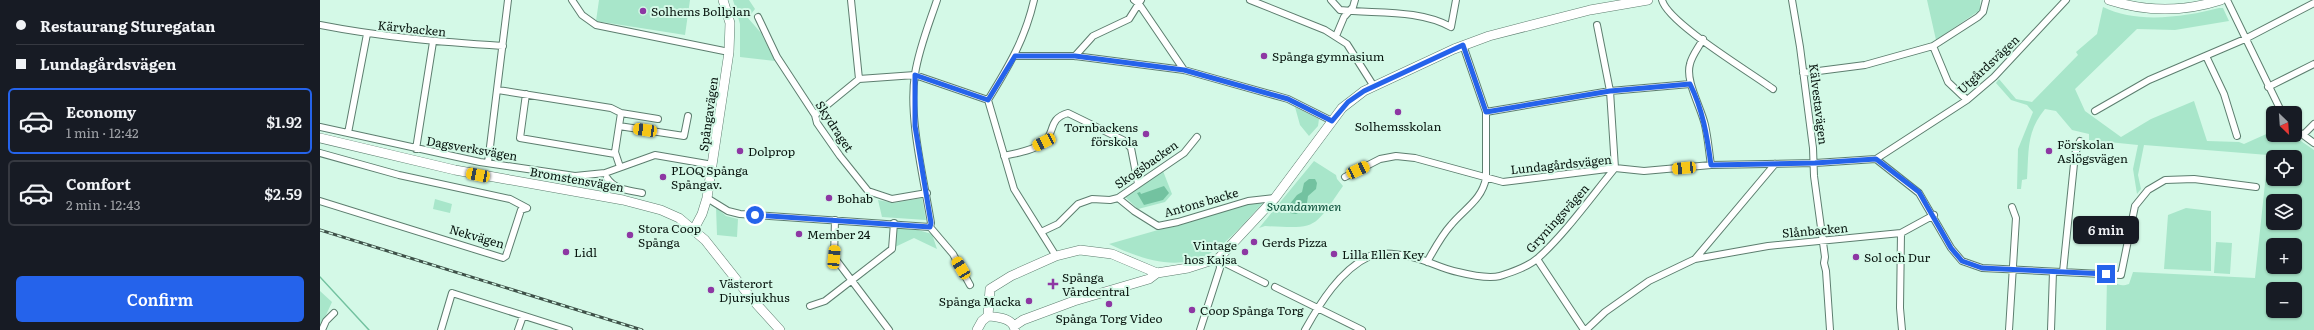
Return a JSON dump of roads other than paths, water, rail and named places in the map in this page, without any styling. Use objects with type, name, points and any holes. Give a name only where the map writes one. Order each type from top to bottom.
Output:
[{"type":"street","points":[[488,163],[508,0]]},
{"type":"street","points":[[572,0],[582,15],[596,25],[729,52]]},
{"type":"street","name":"Spångavägen","points":[[694,229],[702,214],[707,198],[729,52],[730,23],[723,0]]},
{"type":"street","points":[[851,0],[859,79]]},
{"type":"street","points":[[930,227],[931,223],[927,193],[915,126],[915,75],[937,0]]},
{"type":"street","points":[[1034,0],[1028,25],[1015,56],[988,100],[1014,189],[1056,256]]},
{"type":"street","points":[[1250,0],[1336,36],[1347,44],[1373,85]]},
{"type":"street","points":[[1331,0],[1340,10],[1349,12],[1359,10],[1405,15],[1441,22],[1451,27],[1456,0]]},
{"type":"street","points":[[1336,36],[1344,17],[1353,7],[1356,0]]},
{"type":"street","points":[[988,316],[1007,320],[1015,328],[1023,320],[1074,301],[1149,279],[1158,273],[1188,268],[1219,258],[1276,198],[1332,121],[1348,102],[1373,85],[1463,45],[1539,22],[1627,2],[1648,0]]},
{"type":"street","points":[[1662,0],[1667,12],[1686,29],[1703,39],[1773,88]]},
{"type":"street","name":"Kälvestavägen","points":[[1792,0],[1815,163],[1814,176],[1825,257],[1824,263],[1827,278],[1830,330]]},
{"type":"street","points":[[1803,73],[1865,65],[1933,46],[1978,17],[1983,12],[1986,0]]},
{"type":"street","name":"Utgårdsvägen","points":[[1876,159],[1967,100],[1994,76],[2066,0]]},
{"type":"street","points":[[2109,0],[2141,8],[2160,9],[2200,6],[2221,0]]},
{"type":"street","points":[[2227,0],[2278,106]]},
{"type":"street","points":[[1075,56],[1093,36],[1129,19],[1138,1],[1184,70]]},
{"type":"street","points":[[2094,111],[2149,80],[2176,67],[2245,39],[2314,3]]},
{"type":"street","name":"Skydraget","points":[[758,17],[777,57],[815,115],[817,122],[840,156],[868,191],[892,199],[927,193]]},
{"type":"street","points":[[1597,24],[1610,91],[1615,168]]},
{"type":"street","name":"Kärvbacken","points":[[320,25],[367,34],[433,42],[503,46]]},
{"type":"street","points":[[348,133],[367,34]]},
{"type":"street","points":[[1703,39],[1690,64],[1690,84],[1699,101],[1706,126],[1711,165]]},
{"type":"street","points":[[416,149],[433,42]]},
{"type":"street","points":[[1426,262],[1450,226],[1478,199],[1484,188],[1486,178],[1486,112],[1463,45]]},
{"type":"street","points":[[1933,46],[1948,82],[1967,100]]},
{"type":"street","points":[[1015,56],[1075,56],[1184,70],[1288,99],[1332,121]]},
{"type":"street","points":[[2206,56],[2224,94],[2237,136]]},
{"type":"street","points":[[2268,87],[2314,64]]},
{"type":"street","points":[[815,115],[859,79],[915,75],[988,100]]},
{"type":"street","points":[[1486,112],[1610,91],[1690,84]]},
{"type":"street","points":[[498,90],[611,108],[621,113],[658,119]]},
{"type":"street","points":[[526,94],[520,138],[615,154]]},
{"type":"street","points":[[620,167],[615,154],[615,145],[621,113]]},
{"type":"street","points":[[1004,156],[1030,149],[1044,142],[1054,122],[1060,116],[1068,114],[1122,140],[1131,148],[1138,184]]},
{"type":"street","points":[[619,126],[684,136],[688,116]]},
{"type":"street","points":[[2314,124],[2303,135],[2314,144]]},
{"type":"street","name":"Dagsverksvägen","points":[[320,127],[416,149],[488,163],[575,176],[605,173],[655,155],[713,165]]},
{"type":"street","name":"Skogsbacken","points":[[1041,232],[1058,224],[1078,204],[1092,199],[1110,200],[1118,198],[1184,152],[1197,137]]},
{"type":"street","name":"Bromstensvägen","points":[[320,138],[455,170],[643,204],[679,218],[694,229],[712,248],[760,309],[780,330]]},
{"type":"street","points":[[2063,272],[2075,154],[2080,141]]},
{"type":"street","name":"Nekvägen","points":[[320,153],[399,175],[510,199],[527,208],[520,210],[506,256],[503,258],[320,201]]},
{"type":"street","name":"Lundagårdsvägen","points":[[1344,177],[1380,160],[1396,156],[1415,158],[1503,182],[1615,168],[1644,171],[1711,165],[1815,163],[1876,159]]},
{"type":"street","points":[[1876,159],[1919,192],[1934,215],[1951,248],[1962,261],[1982,268],[2121,275],[2135,206],[2148,190],[2164,180],[2186,179],[2256,187]]},
{"type":"street","points":[[1537,259],[1585,330],[1605,312],[1649,281],[1695,259],[1775,164]]},
{"type":"street","name":"Gryningsvägen","points":[[1305,330],[1317,308],[1338,281],[1354,265],[1371,256],[1390,254],[1413,257],[1447,270],[1475,276],[1498,276],[1518,269],[1537,259],[1615,168]]},
{"type":"street","points":[[607,178],[611,184],[619,188],[642,193]]},
{"type":"street","points":[[707,198],[734,213],[894,223],[930,227],[953,254],[970,285]]},
{"type":"street","name":"Antons backe","points":[[1118,198],[1134,211],[1158,226],[1178,222],[1248,201],[1276,198]]},
{"type":"street","points":[[2010,330],[2016,218],[2012,207]]},
{"type":"street","name":"Slånbacken","points":[[1695,259],[1768,246],[1900,233],[1934,215]]},
{"type":"street","points":[[835,220],[834,257],[889,330]]},
{"type":"street","points":[[810,306],[825,301],[892,249],[894,223]]},
{"type":"street","points":[[1900,233],[1900,308],[1902,330]]},
{"type":"street","points":[[977,330],[982,321],[988,316],[990,289],[1011,276],[1056,256],[1080,250],[1100,251],[1112,254],[1158,273]]},
{"type":"street","points":[[1219,258],[1227,264],[1265,283]]},
{"type":"street","points":[[1200,330],[1220,268],[1219,258]]},
{"type":"street","points":[[2051,330],[2053,272]]},
{"type":"street","points":[[1275,287],[1362,330]]},
{"type":"street","points":[[441,330],[452,293],[569,330]]},
{"type":"street","points":[[322,330],[326,321],[334,313]]},
{"type":"street","points":[[518,330],[524,316]]},
{"type":"waterway","points":[[320,277],[369,330]]},
{"type":"railway","points":[[320,230],[642,330]]},
{"type":"place","name":"Solhems Bollplan","points":[[643,11]]},
{"type":"place","name":"Spånga gymnasium","points":[[1264,56]]},
{"type":"place","name":"Solhemsskolan","points":[[1398,112]]},
{"type":"place","name":"Tornbackens förskola","points":[[1146,134]]},
{"type":"place","name":"Dolprop","points":[[740,151]]},
{"type":"place","name":"Förskolan Aslögsvägen","points":[[2049,151]]},
{"type":"place","name":"PLOQ Spånga Spångav.","points":[[663,177]]},
{"type":"place","name":"Bohab","points":[[829,198]]},
{"type":"place","name":"Member 24","points":[[799,234]]},
{"type":"place","name":"Stora Coop Spånga","points":[[630,235]]},
{"type":"place","name":"Gerds Pizza","points":[[1254,242]]},
{"type":"place","name":"Lidl","points":[[566,252]]},
{"type":"place","name":"Vintage hos Kajsa","points":[[1245,252]]},
{"type":"place","name":"Lilla Ellen Key","points":[[1334,254]]},
{"type":"place","name":"Sol och Dur","points":[[1856,257]]},
{"type":"place","name":"Spånga Vårdcentral","points":[[1053,284]]},
{"type":"place","name":"Västerort Djursjukhus","points":[[711,290]]},
{"type":"place","name":"Spånga Macka","points":[[1029,301]]},
{"type":"place","name":"Spånga Torg Video","points":[[1109,304]]},
{"type":"place","name":"Coop Spånga Torg","points":[[1192,310]]},
{"type":"park label","name":"Svandammen","points":[[1304,206]]}]
